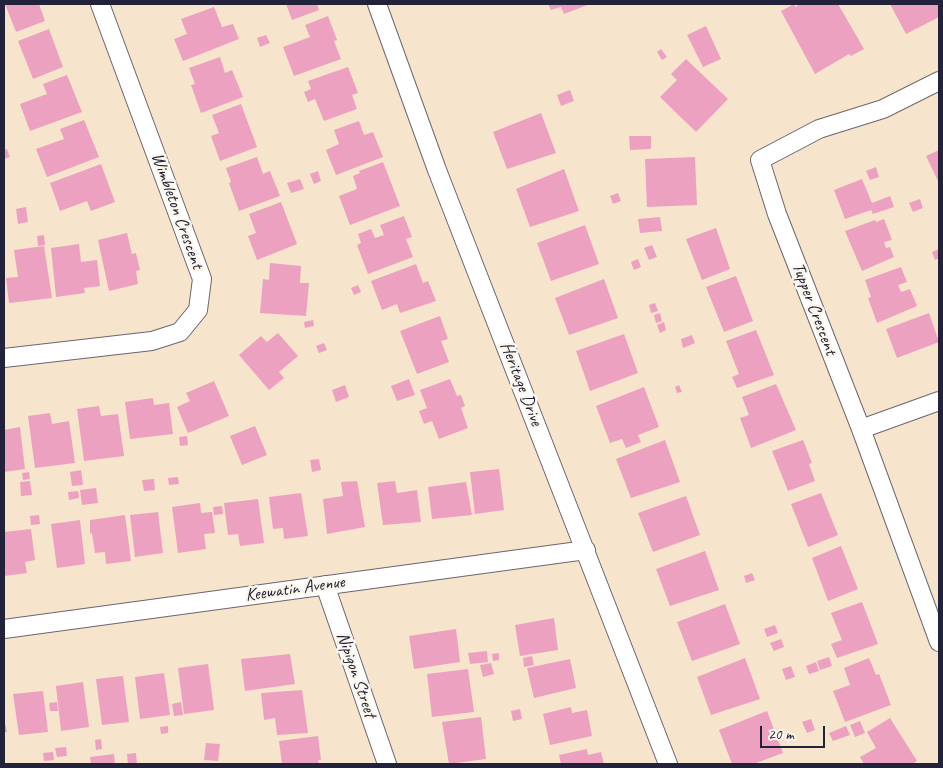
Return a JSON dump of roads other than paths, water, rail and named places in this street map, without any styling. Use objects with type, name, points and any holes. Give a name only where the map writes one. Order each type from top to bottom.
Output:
[{"type":"street","name":"Wimbleton Crescent","points":[[4,358],[152,341],[180,332],[198,310],[202,279],[100,4]]},
{"type":"street","name":"Heritage Drive","points":[[377,4],[437,170],[668,764]]},
{"type":"street","name":"Tupper Crescent","points":[[939,81],[883,109],[819,129],[760,160],[777,214],[861,429],[939,642]]},
{"type":"street","points":[[861,429],[939,401]]},
{"type":"street","name":"Keewatin Avenue","points":[[4,629],[586,550]]},
{"type":"street","name":"Nipigon Street","points":[[325,585],[387,764]]}]
